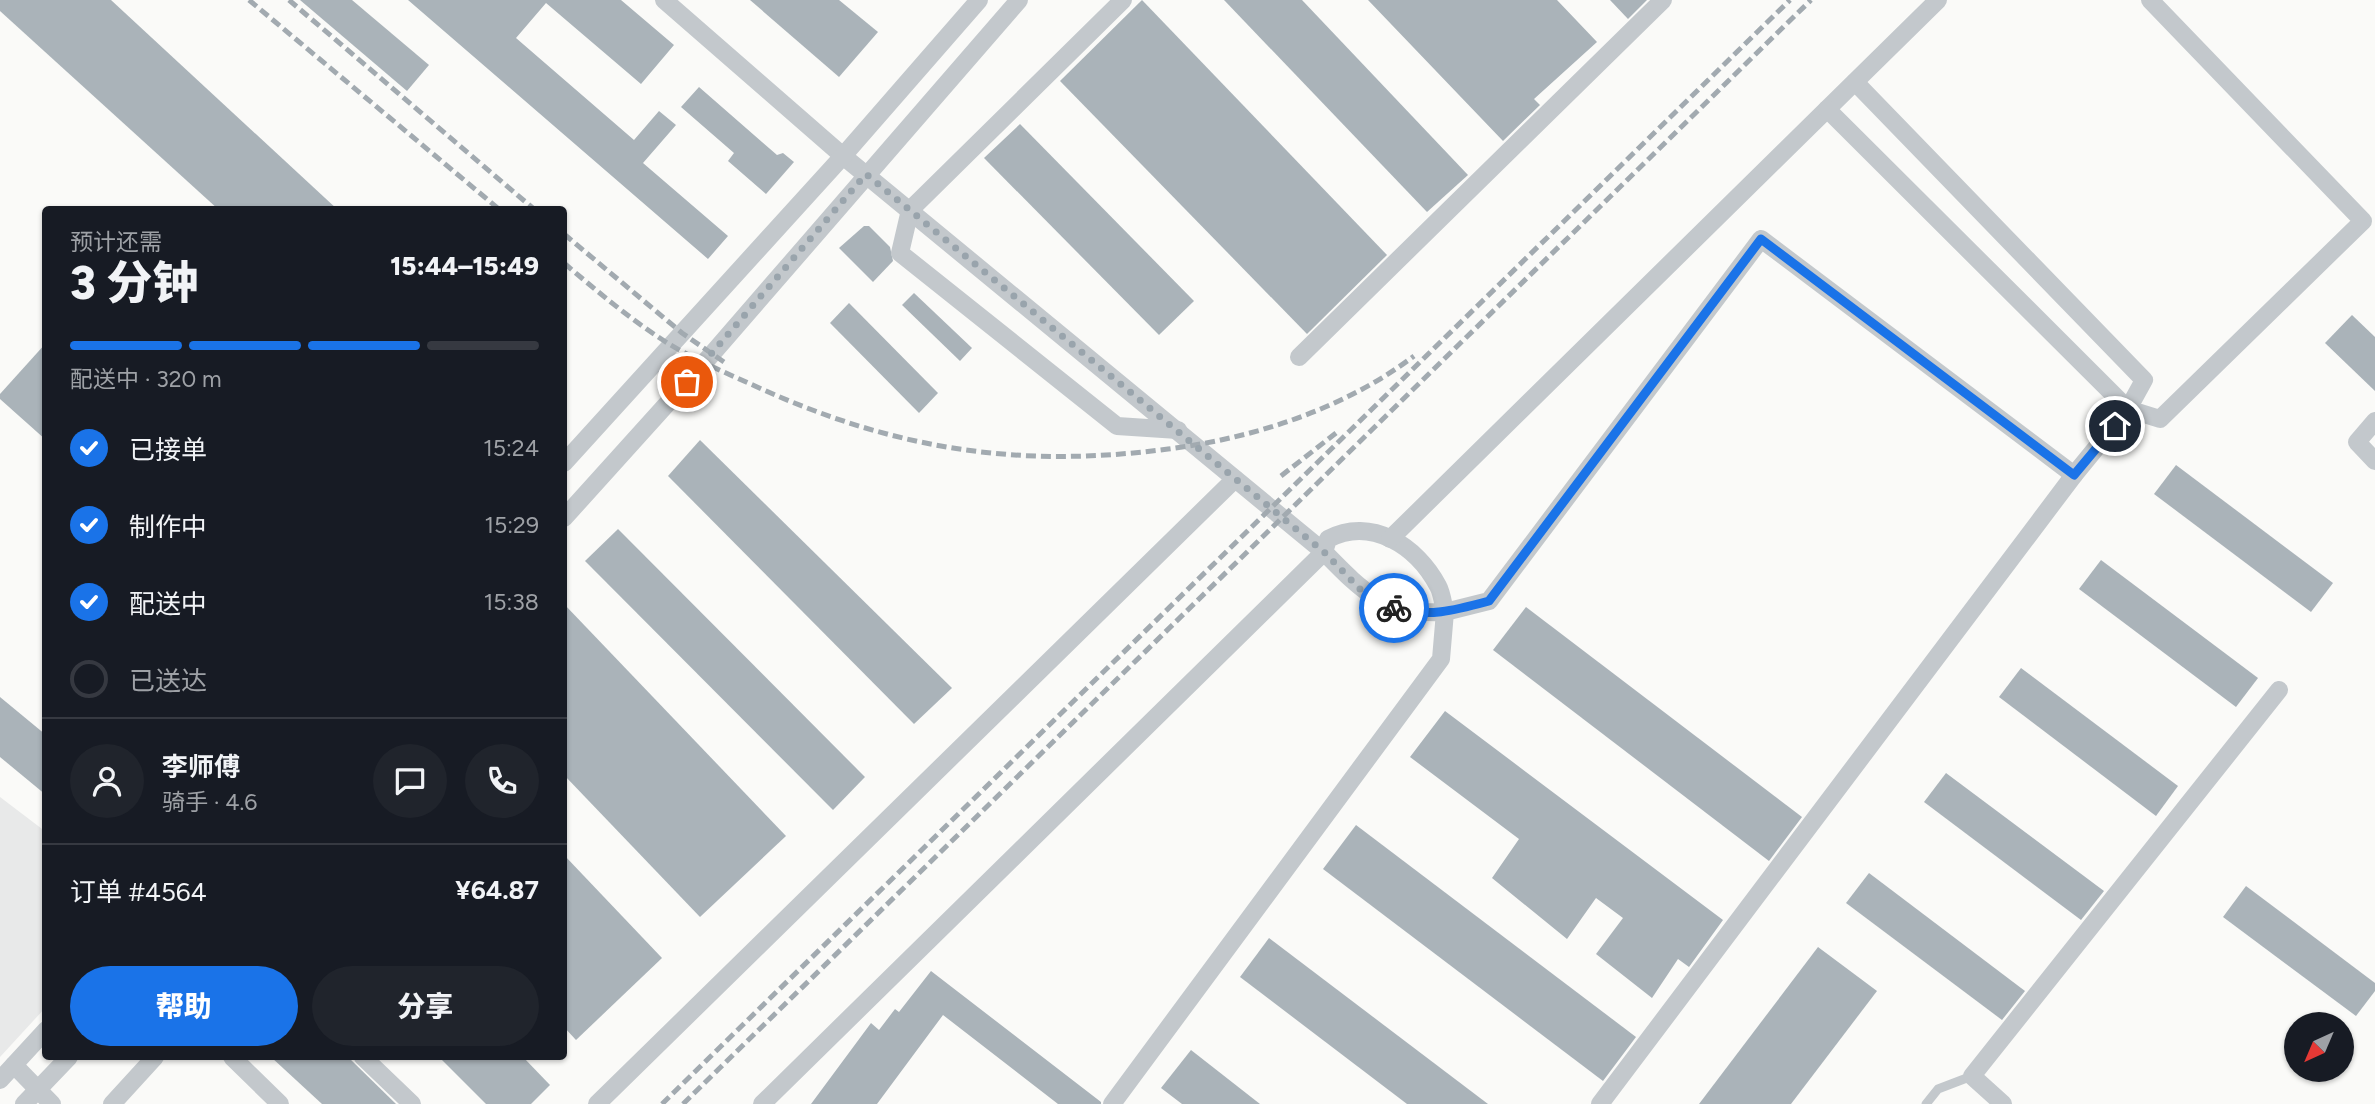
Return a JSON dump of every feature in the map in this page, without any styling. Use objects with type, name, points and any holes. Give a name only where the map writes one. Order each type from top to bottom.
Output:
[{"type":"street","points":[[664,0],[843,156],[1324,552],[1362,591],[1384,605],[1415,614],[1445,612],[1489,601],[1761,239],[2074,475]]},
{"type":"street","points":[[567,460],[843,156],[979,0]]},
{"type":"street","points":[[567,515],[712,354],[1019,0]]},
{"type":"street","points":[[1123,0],[910,210],[900,253],[1117,426],[1178,430]]},
{"type":"street","points":[[1299,357],[1663,0]]},
{"type":"street","points":[[1390,539],[1938,0]]},
{"type":"street","points":[[1828,109],[2128,409],[2160,419],[2369,215],[2150,0]]},
{"type":"street","points":[[1600,1104],[2074,475],[2128,409],[2144,380],[1854,82]]},
{"type":"street","points":[[2375,421],[2357,442],[2375,461]]},
{"type":"street","points":[[597,1104],[1235,479]]},
{"type":"street","points":[[762,1104],[1324,552],[1328,539],[1345,530],[1377,531],[1412,551],[1439,587],[1445,612],[1441,659],[1112,1104]]},
{"type":"street","points":[[2003,1104],[1972,1076],[2280,690]]},
{"type":"street","points":[[0,1080],[42,1034]]},
{"type":"street","points":[[24,1104],[66,1060]]},
{"type":"street","points":[[112,1104],[152,1060]]},
{"type":"street","points":[[235,1060],[280,1104]]},
{"type":"street","points":[[366,1060],[412,1104]]},
{"type":"street","points":[[14,1065],[52,1104]]},
{"type":"lane","points":[[1926,1104],[1937,1088],[1972,1076]]},
{"type":"shaded area","points":[[0,797],[42,829],[42,1011],[0,1057]]},
{"type":"building","points":[[0,0],[111,0],[334,206],[215,206],[0,11]]},
{"type":"building","points":[[300,0],[352,0],[429,65],[407,91]]},
{"type":"building","points":[[408,0],[621,0],[674,45],[641,84],[546,3],[516,38],[634,140],[659,111],[676,125],[643,163],[728,236],[708,259]]},
{"type":"building","points":[[750,0],[839,0],[878,32],[839,77]]},
{"type":"building","points":[[1142,0],[1387,255],[1307,334],[1060,81]]},
{"type":"building","points":[[1224,0],[1302,0],[1468,175],[1427,212]]},
{"type":"building","points":[[1368,0],[1557,0],[1597,42],[1534,99],[1540,105],[1503,141]]},
{"type":"building","points":[[1610,0],[1647,0],[1628,19]]},
{"type":"building","points":[[699,87],[777,155],[783,153],[794,162],[766,194],[728,161],[734,153],[681,107]]},
{"type":"building","points":[[1020,124],[1194,301],[1159,335],[984,158]]},
{"type":"building","points":[[864,226],[869,226],[890,247],[893,261],[873,282],[839,248]]},
{"type":"building","points":[[914,293],[972,348],[960,361],[902,305]]},
{"type":"building","points":[[849,303],[938,393],[919,413],[830,323]]},
{"type":"building","points":[[2352,315],[2375,337],[2375,391],[2325,343]]},
{"type":"building","points":[[42,347],[42,436],[0,399],[0,394]]},
{"type":"building","points":[[700,440],[952,688],[914,724],[668,476]]},
{"type":"building","points":[[2176,465],[2333,583],[2311,612],[2154,494]]},
{"type":"building","points":[[618,529],[865,777],[833,810],[585,561]]},
{"type":"building","points":[[2101,560],[2258,678],[2236,707],[2079,589]]},
{"type":"building","points":[[567,607],[786,836],[700,917],[567,778]]},
{"type":"building","points":[[1526,607],[1802,817],[1769,861],[1493,650]]},
{"type":"building","points":[[2021,668],[2178,786],[2156,816],[1999,697]]},
{"type":"building","points":[[0,697],[42,732],[42,792],[0,757]]},
{"type":"building","points":[[1445,711],[1723,920],[1689,967],[1678,959],[1652,998],[1596,954],[1623,918],[1596,898],[1567,939],[1492,878],[1519,839],[1410,757]]},
{"type":"building","points":[[1946,773],[2104,891],[2081,920],[1924,802]]},
{"type":"building","points":[[1356,825],[1636,1037],[1603,1081],[1323,869]]},
{"type":"building","points":[[567,858],[662,958],[576,1040],[567,1030]]},
{"type":"building","points":[[1869,873],[2025,991],[2002,1020],[1846,903]]},
{"type":"building","points":[[2246,886],[2375,983],[2375,991],[2356,1016],[2223,917]]},
{"type":"building","points":[[1269,938],[1488,1104],[1407,1104],[1240,977]]},
{"type":"building","points":[[1818,947],[1877,991],[1791,1104],[1699,1104]]},
{"type":"building","points":[[931,971],[1101,1104],[1058,1104],[943,1015],[877,1104],[811,1104],[871,1023],[879,1030],[895,1009],[899,1012]]},
{"type":"building","points":[[1191,1050],[1260,1104],[1182,1104],[1161,1088]]},
{"type":"building","points":[[274,1060],[351,1060],[396,1104],[322,1104]]},
{"type":"building","points":[[442,1060],[526,1060],[550,1085],[531,1104],[486,1104]]},
{"type":"railway","points":[[249,0],[495,206]]},
{"type":"railway","points":[[289,0],[530,206]]},
{"type":"railway","points":[[662,1104],[1790,0]]},
{"type":"railway","points":[[683,1104],[1811,0]]},
{"type":"railway","points":[[567,237],[682,333],[724,362]]},
{"type":"railway","points":[[567,266],[628,315],[669,344],[700,361],[806,408],[907,439],[957,449],[1007,454],[1113,455],[1200,444],[1265,429],[1328,406],[1387,375],[1414,356]]},
{"type":"railway","points":[[1281,476],[1336,433]]},
{"type":"way so far","points":[[687,382],[866,174],[1324,552],[1362,591],[1394,608]]},
{"type":"route","points":[[1394,608],[1415,614],[1445,612],[1489,601],[1761,239],[2074,475],[2115,426]]}]
